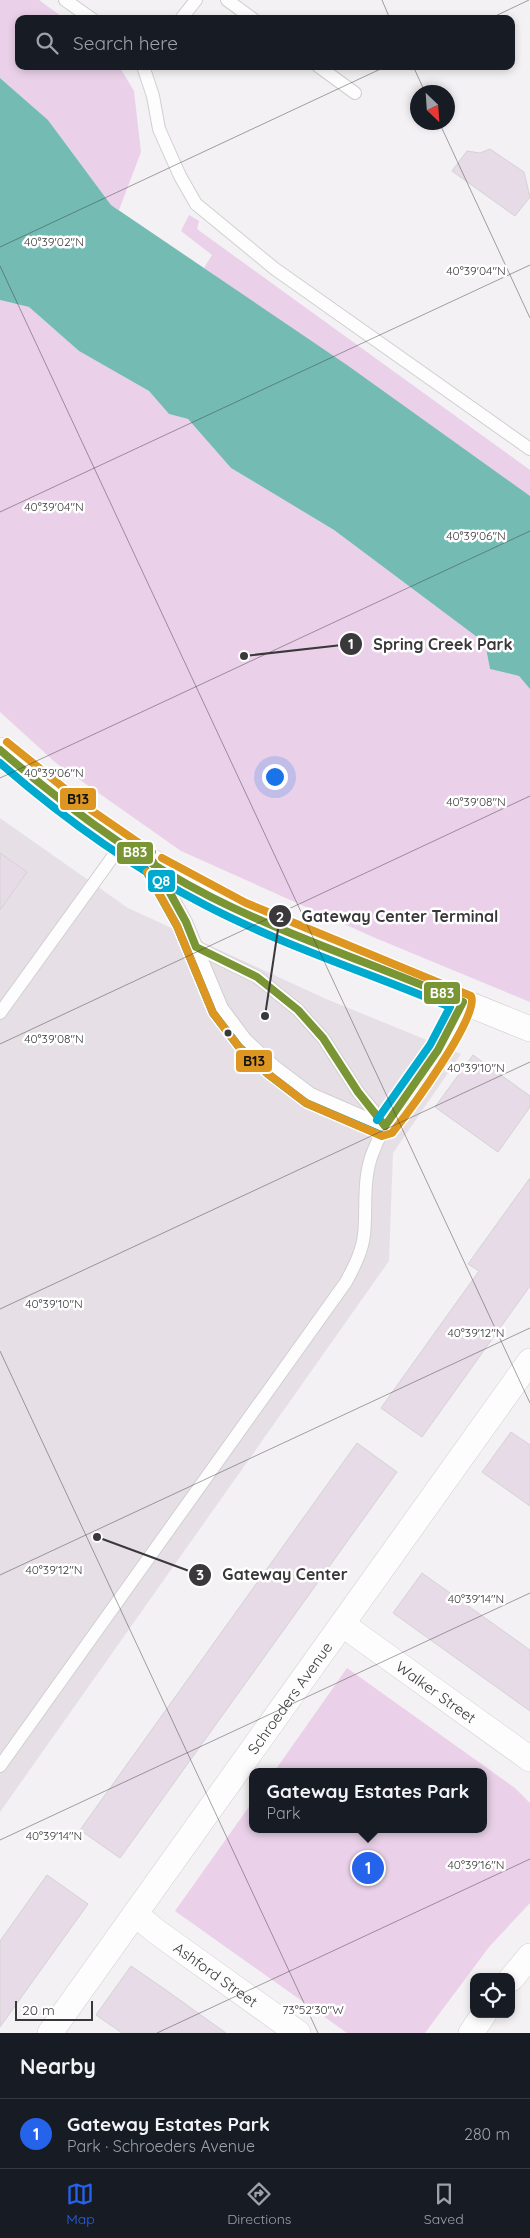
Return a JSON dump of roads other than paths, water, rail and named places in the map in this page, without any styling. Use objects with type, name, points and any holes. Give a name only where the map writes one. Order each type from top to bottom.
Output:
[{"type":"street","points":[[0,750],[63,802],[122,844],[200,891],[242,912],[530,1029]]},
{"type":"street","name":"Schroeders Avenue","points":[[50,2033],[342,1624],[522,1389],[530,1361]]},
{"type":"street","name":"Walker Street","points":[[342,1624],[530,1759]]},
{"type":"street","name":"Ashford Street","points":[[135,1914],[157,1932],[298,2033]]},
{"type":"street","points":[[515,1974],[530,1956]]},
{"type":"street","points":[[471,2033],[481,2018]]},
{"type":"lane","points":[[65,0],[86,15]]},
{"type":"lane","points":[[184,15],[196,0]]},
{"type":"lane","points":[[227,0],[248,15]]},
{"type":"lane","points":[[144,70],[153,96],[159,128],[180,176],[196,204],[275,269],[530,449]]},
{"type":"lane","points":[[323,70],[355,93]]},
{"type":"lane","points":[[0,1013],[122,844]]},
{"type":"lane","points":[[153,862],[186,922],[222,1008],[246,1040],[311,1094],[385,1126]]},
{"type":"lane","points":[[196,947],[257,977],[298,1010],[323,1038],[358,1092],[385,1126]]},
{"type":"lane","points":[[0,1766],[346,1282],[355,1266],[364,1236],[368,1167],[375,1146],[385,1126],[440,1047],[463,1002]]},
{"type":"place","name":"Spring Creek Park","points":[[244,656]]},
{"type":"place","name":"Gateway Center Terminal","points":[[265,1016]]},
{"type":"place","name":"Gateway Center","points":[[97,1537]]},
{"type":"place","name":"Gateway Estates Park","points":[[368,1868]]}]
